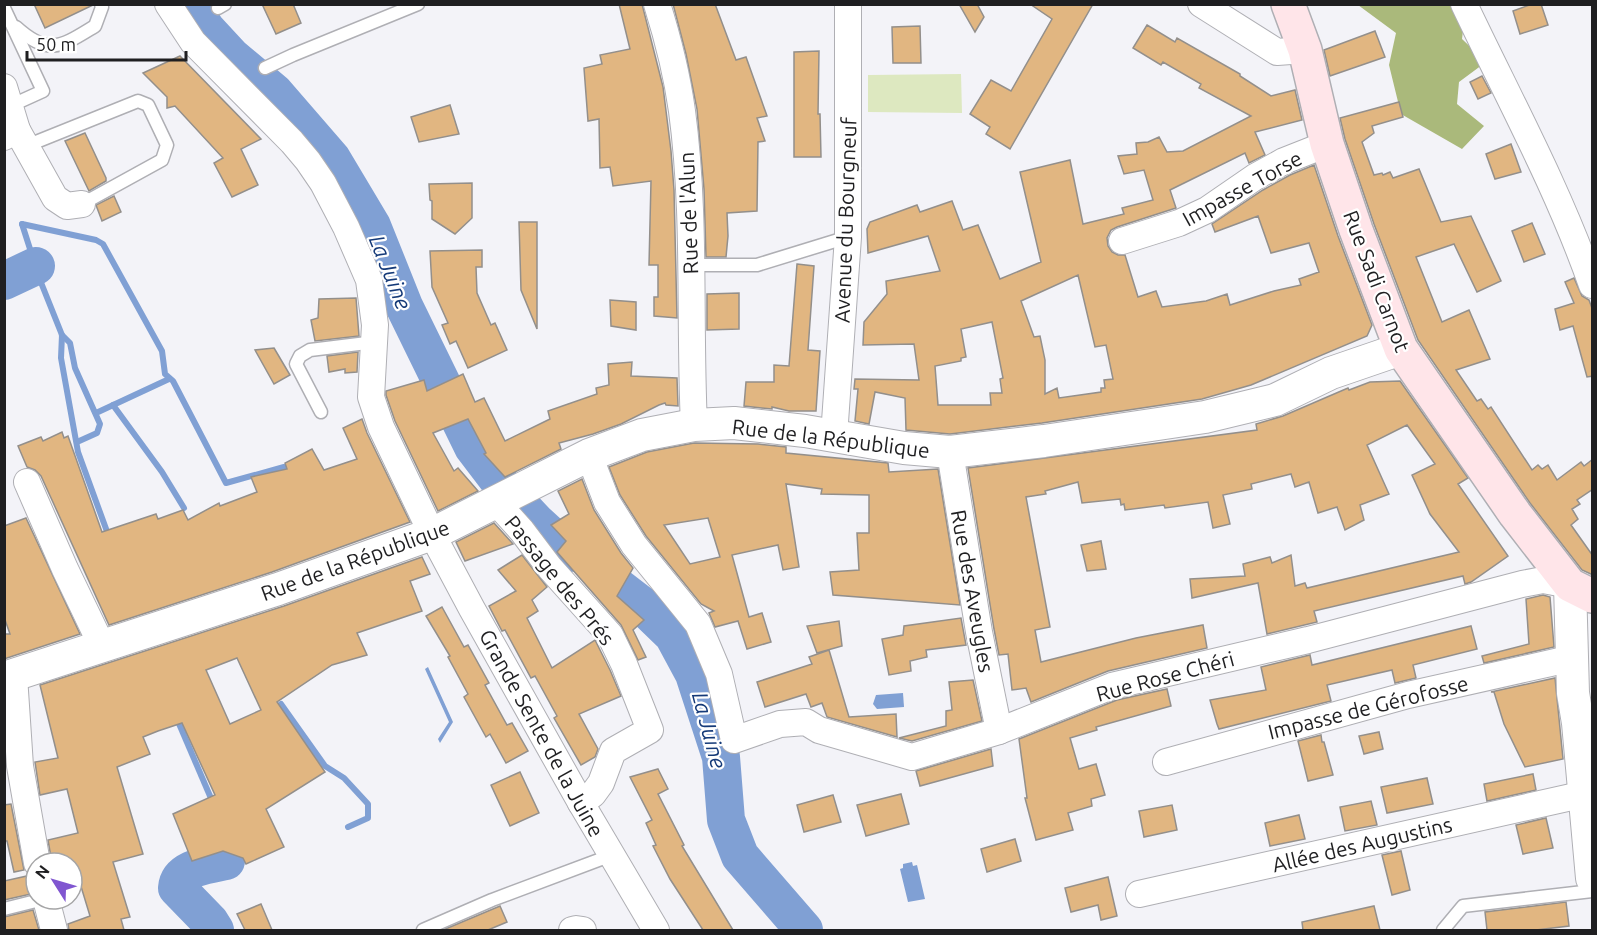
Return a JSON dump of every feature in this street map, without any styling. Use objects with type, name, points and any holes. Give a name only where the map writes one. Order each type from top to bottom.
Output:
[{"type":"main road","name":"Rue Sadi Carnot","points":[[1288,4],[1305,50],[1328,144],[1356,230],[1401,349],[1515,514],[1581,591]]},
{"type":"street","name":"Grande Sente de la Juine","points":[[168,4],[193,42],[292,142],[323,183],[346,227],[369,280],[375,325],[371,397],[381,427],[432,534],[581,803],[656,930]]},
{"type":"street","name":"Rue de l'Alun","points":[[657,4],[676,73],[687,161],[694,425]]},
{"type":"street","name":"Avenue du Bourgneuf","points":[[834,436],[848,237],[848,4]]},
{"type":"street","points":[[1201,4],[1277,52],[1305,50]]},
{"type":"street","points":[[1464,4],[1580,248],[1593,285]]},
{"type":"street","points":[[13,121],[55,198],[68,206],[82,204]]},
{"type":"street","name":"Impasse Torse","points":[[1122,241],[1179,223],[1207,210],[1255,177],[1284,161],[1328,144]]},
{"type":"street","name":"Rue de la République","points":[[9,677],[278,589],[432,534],[589,455],[642,435],[694,425],[734,423],[904,448],[950,452],[1044,441],[1205,417],[1275,400],[1331,373],[1401,349]]},
{"type":"street","name":"Rue des Aveugles","points":[[950,452],[979,632],[999,731]]},
{"type":"street","name":"Rue Rose Chéri","points":[[589,455],[607,502],[634,545],[698,624],[719,674],[734,740],[780,724],[806,722],[819,730],[912,757],[999,731],[1112,687],[1178,669],[1308,640],[1522,584],[1543,580],[1581,591]]},
{"type":"street","points":[[27,482],[65,569],[128,638]]},
{"type":"street","name":"Passage des Prés","points":[[508,496],[522,531],[550,568],[610,635],[650,730],[613,751],[601,783],[593,794],[581,803]]},
{"type":"street","points":[[1581,591],[1573,658],[1583,695],[1585,794],[1593,879]]},
{"type":"street","name":"Impasse de Gérofosse","points":[[1166,762],[1408,695],[1573,658]]},
{"type":"street","points":[[9,677],[20,766],[35,851]]},
{"type":"street","name":"Allée des Augustins","points":[[1139,894],[1585,794]]},
{"type":"street","points":[[48,911],[54,930]]},
{"type":"street","points":[[572,930],[583,930]]},
{"type":"lane","points":[[11,22],[29,38],[50,46],[64,44],[95,26],[102,7],[100,4]]},
{"type":"lane","points":[[265,68],[418,4]]},
{"type":"lane","points":[[4,8],[43,91],[13,121]]},
{"type":"lane","points":[[13,121],[138,101],[148,105],[167,145],[162,160],[82,204]]},
{"type":"lane","points":[[691,265],[757,265],[848,237]]},
{"type":"lane","points":[[321,412],[296,364],[300,356],[310,350],[375,342]]},
{"type":"lane","points":[[423,930],[492,900],[612,855]]},
{"type":"lane","points":[[1443,930],[1463,906],[1593,891]]},
{"type":"lane","points":[[4,909],[24,904]]},
{"type":"green space","points":[[1358,5],[1466,5],[1462,39],[1486,62],[1459,82],[1457,104],[1484,126],[1462,149],[1401,114],[1389,65],[1396,33]]},
{"type":"green space","points":[[961,74],[962,113],[868,112],[868,75]]},
{"type":"water","points":[[428,667],[453,722],[440,743],[438,739],[449,722],[425,669]]},
{"type":"water","points":[[903,693],[904,707],[877,709],[873,704],[876,695]]},
{"type":"water","points":[[912,862],[913,866],[917,865],[925,899],[908,902],[900,869],[903,868],[903,864]]},
{"type":"building","points":[[34,4],[93,4],[93,5],[45,28]]},
{"type":"building","points":[[262,4],[293,4],[301,23],[276,34]]},
{"type":"building","points":[[619,4],[642,4],[663,87],[674,190],[677,318],[654,316],[654,297],[658,297],[658,265],[649,265],[651,181],[613,186],[610,167],[600,168],[599,119],[588,121],[584,68],[602,64],[600,55],[630,49]]},
{"type":"building","points":[[673,4],[715,4],[736,60],[746,57],[767,116],[757,118],[765,141],[758,142],[757,211],[727,213],[726,257],[706,257],[704,189],[697,109]]},
{"type":"building","points":[[959,4],[977,4],[984,17],[975,32]]},
{"type":"building","points":[[1030,4],[1093,4],[1010,149],[986,134],[990,127],[970,114],[991,80],[1011,91],[1052,19]]},
{"type":"building","points":[[1532,4],[1541,4],[1548,25],[1520,34],[1513,11]]},
{"type":"building","points":[[1147,25],[1175,42],[1177,38],[1240,74],[1271,96],[1295,90],[1302,120],[1255,132],[1265,155],[1249,163],[1245,153],[1170,190],[1176,208],[1111,230],[1107,238],[1108,246],[1112,252],[1125,255],[1138,297],[1156,291],[1162,307],[1206,301],[1227,294],[1230,305],[1301,285],[1299,279],[1319,272],[1309,243],[1271,253],[1258,216],[1215,232],[1212,224],[1263,190],[1314,165],[1372,325],[1367,336],[1251,385],[1202,399],[950,434],[906,430],[905,398],[875,392],[869,424],[855,421],[858,389],[854,389],[855,379],[919,380],[914,344],[863,345],[864,322],[887,294],[886,281],[940,271],[928,236],[868,253],[867,229],[870,222],[917,205],[920,212],[952,201],[963,230],[978,225],[1000,279],[1041,262],[1020,172],[1070,160],[1083,224],[1124,214],[1122,208],[1153,200],[1144,170],[1124,174],[1118,156],[1137,154],[1136,143],[1148,142],[1159,137],[1167,152],[1183,151],[1251,116],[1199,88],[1201,84],[1163,62],[1161,65],[1133,48]],"holes":[[[1078,275],[1095,347],[1106,345],[1113,379],[1104,380],[1105,388],[1101,388],[1101,392],[1059,398],[1057,388],[1045,394],[1045,360],[1040,336],[1034,337],[1021,301]],[[992,322],[1003,378],[1000,379],[1002,393],[990,393],[991,405],[938,405],[935,366],[961,361],[961,358],[966,357],[961,329]]]},
{"type":"building","points":[[920,26],[921,63],[893,63],[892,27]]},
{"type":"building","points":[[1375,31],[1385,57],[1330,76],[1324,50]]},
{"type":"building","points":[[819,51],[818,114],[820,114],[821,157],[794,157],[794,52]]},
{"type":"building","points":[[180,56],[261,139],[241,149],[258,185],[232,197],[214,163],[223,158],[175,106],[167,108],[167,97],[143,73]]},
{"type":"building","points":[[1482,76],[1491,93],[1478,99],[1470,82]]},
{"type":"building","points":[[1399,102],[1403,117],[1372,126],[1374,133],[1362,142],[1374,175],[1390,172],[1393,178],[1419,169],[1441,222],[1471,216],[1501,281],[1477,292],[1454,244],[1416,257],[1442,322],[1469,310],[1490,359],[1456,370],[1477,401],[1481,399],[1488,409],[1491,407],[1532,470],[1538,465],[1542,469],[1548,465],[1557,480],[1581,462],[1584,466],[1593,459],[1593,489],[1577,500],[1580,504],[1572,509],[1578,519],[1571,525],[1593,556],[1593,575],[1582,570],[1530,503],[1418,340],[1374,224],[1340,118]]},
{"type":"building","points":[[450,105],[459,134],[419,142],[411,117]]},
{"type":"building","points":[[85,133],[106,178],[106,181],[89,191],[65,141]]},
{"type":"building","points":[[1511,144],[1521,172],[1495,179],[1486,154]]},
{"type":"building","points":[[472,183],[472,218],[455,234],[432,219],[429,184]]},
{"type":"building","points":[[114,196],[121,212],[102,221],[96,205]]},
{"type":"building","points":[[519,222],[537,222],[537,329],[521,290]]},
{"type":"building","points":[[1532,223],[1545,254],[1524,262],[1512,231]]},
{"type":"building","points":[[482,250],[482,267],[476,267],[477,293],[491,325],[495,323],[507,350],[468,368],[456,341],[450,344],[442,325],[448,323],[432,287],[430,251]]},
{"type":"building","points":[[797,264],[814,266],[808,350],[820,351],[816,411],[789,411],[772,407],[772,409],[744,406],[746,382],[774,382],[774,365],[789,366]]},
{"type":"building","points":[[1574,278],[1582,296],[1589,300],[1593,311],[1593,376],[1587,377],[1573,326],[1560,330],[1555,309],[1574,303],[1565,282]]},
{"type":"building","points":[[739,293],[739,329],[707,330],[707,294]]},
{"type":"building","points":[[356,298],[359,336],[315,341],[311,320],[318,318],[319,299]]},
{"type":"building","points":[[610,300],[636,302],[636,330],[611,326]]},
{"type":"building","points":[[274,348],[290,375],[274,384],[255,350]]},
{"type":"building","points":[[358,352],[357,372],[345,373],[345,369],[329,372],[327,356]]},
{"type":"building","points":[[632,362],[631,376],[677,378],[678,406],[665,403],[621,424],[559,443],[561,449],[505,477],[484,454],[486,453],[468,419],[433,433],[454,471],[458,468],[478,491],[438,511],[395,421],[386,395],[386,391],[424,380],[427,391],[463,374],[475,402],[484,398],[505,441],[550,419],[548,411],[597,394],[596,388],[609,385],[608,364]]},
{"type":"building","points":[[1400,381],[1468,478],[1458,484],[1508,556],[1465,584],[1463,576],[1314,611],[1317,622],[1267,634],[1258,583],[1192,598],[1190,579],[1245,576],[1243,564],[1270,557],[1272,563],[1291,555],[1295,586],[1305,583],[1307,588],[1459,552],[1430,514],[1412,475],[1435,464],[1407,425],[1367,445],[1389,494],[1360,505],[1364,520],[1345,530],[1337,507],[1318,513],[1309,482],[1295,487],[1291,474],[1251,484],[1252,489],[1223,495],[1230,524],[1213,528],[1208,502],[1165,508],[1164,505],[1125,510],[1120,499],[1082,503],[1078,482],[1045,491],[1046,494],[1026,497],[1050,627],[1035,630],[1041,662],[1136,638],[1203,625],[1207,648],[1108,671],[1031,702],[1026,688],[1012,690],[1008,654],[999,655],[968,468],[1257,430],[1256,424],[1283,416],[1348,388],[1349,390],[1370,382]]},
{"type":"building","points":[[362,419],[410,522],[272,572],[109,625],[41,476],[35,470],[27,467],[18,446],[41,437],[43,441],[62,432],[64,438],[68,436],[102,532],[156,514],[158,519],[183,510],[188,520],[219,503],[220,506],[257,492],[251,477],[287,469],[285,463],[312,449],[324,470],[357,459],[343,428]]},
{"type":"building","points":[[694,443],[758,444],[786,447],[786,453],[888,463],[889,472],[938,469],[960,605],[833,595],[830,572],[859,570],[857,533],[869,533],[869,495],[821,494],[822,489],[786,484],[799,567],[783,570],[778,545],[732,555],[749,617],[762,613],[771,642],[747,649],[738,621],[715,627],[709,613],[714,611],[701,604],[646,536],[620,495],[609,467],[647,452]],"holes":[[[708,518],[720,557],[690,564],[664,525]]]},
{"type":"building","points":[[582,479],[594,510],[633,568],[617,596],[644,620],[633,630],[646,657],[638,660],[621,625],[557,552],[566,541],[551,525],[569,514],[558,491]]},
{"type":"building","points":[[26,518],[80,634],[4,659],[4,634],[10,634],[4,617],[4,526]]},
{"type":"building","points":[[494,523],[513,544],[465,561],[456,542]]},
{"type":"building","points":[[1101,541],[1106,569],[1087,571],[1081,545]]},
{"type":"building","points":[[522,555],[547,587],[532,600],[538,611],[527,618],[552,668],[595,640],[621,696],[579,714],[598,749],[595,757],[581,765],[554,718],[557,716],[535,676],[531,678],[489,606],[516,591],[498,570]]},
{"type":"building","points":[[422,557],[430,574],[410,581],[422,611],[357,633],[367,655],[332,665],[277,702],[325,772],[266,809],[284,847],[246,864],[243,858],[223,851],[192,861],[173,814],[215,795],[182,723],[143,737],[150,754],[117,767],[143,854],[113,862],[130,917],[121,919],[124,930],[69,930],[68,924],[90,916],[84,896],[84,851],[50,851],[48,840],[78,833],[67,789],[40,795],[35,762],[58,758],[40,685],[284,606]],"holes":[[[237,658],[261,710],[230,724],[206,670]]]},
{"type":"building","points":[[1543,595],[1550,597],[1554,647],[1484,663],[1482,656],[1529,644],[1526,599]]},
{"type":"building","points":[[442,607],[464,647],[468,645],[489,683],[485,685],[507,725],[512,723],[528,751],[506,763],[490,734],[486,737],[464,697],[468,694],[448,657],[450,656],[426,616]]},
{"type":"building","points":[[961,618],[966,645],[926,650],[927,657],[910,661],[911,671],[889,675],[882,639],[903,635],[904,626]]},
{"type":"building","points":[[839,621],[842,646],[817,653],[807,626]]},
{"type":"building","points":[[1471,626],[1477,649],[1413,665],[1416,678],[1395,683],[1392,670],[1327,685],[1331,701],[1219,729],[1217,724],[1210,700],[1266,690],[1261,667],[1310,655],[1312,665]]},
{"type":"building","points":[[829,650],[849,717],[896,714],[897,737],[827,717],[822,703],[811,707],[806,694],[765,707],[757,682],[812,664],[809,657]]},
{"type":"building","points":[[1555,678],[1563,759],[1525,767],[1504,724],[1494,692],[1491,692]]},
{"type":"building","points":[[973,680],[982,721],[912,741],[899,738],[946,726],[946,711],[952,710],[949,682]]},
{"type":"building","points":[[1167,689],[1171,706],[1096,727],[1097,730],[1070,738],[1079,769],[1096,764],[1105,795],[1091,799],[1092,806],[1068,813],[1073,830],[1036,840],[1025,798],[1027,798],[1019,739],[1117,700]]},
{"type":"building","points":[[1379,732],[1383,749],[1364,754],[1359,736]]},
{"type":"building","points":[[1321,735],[1333,775],[1308,781],[1298,741]]},
{"type":"building","points":[[991,749],[993,766],[920,786],[916,771]]},
{"type":"building","points":[[658,769],[668,789],[658,794],[684,845],[682,846],[733,930],[703,930],[670,879],[653,846],[656,845],[646,823],[652,820],[630,777]]},
{"type":"building","points":[[520,772],[539,813],[510,826],[491,785]]},
{"type":"building","points":[[1533,774],[1536,790],[1487,801],[1484,784]]},
{"type":"building","points":[[1427,778],[1433,804],[1387,813],[1381,787]]},
{"type":"building","points":[[901,794],[909,824],[866,836],[857,805]]},
{"type":"building","points":[[833,795],[841,822],[804,832],[797,805]]},
{"type":"building","points":[[1371,801],[1377,825],[1345,831],[1340,807]]},
{"type":"building","points":[[11,804],[24,870],[14,872],[7,841],[4,841],[4,805]]},
{"type":"building","points":[[1172,805],[1177,830],[1144,837],[1139,811]]},
{"type":"building","points":[[1299,815],[1305,839],[1270,846],[1265,823]]},
{"type":"building","points":[[1546,818],[1553,848],[1523,854],[1516,825]]},
{"type":"building","points":[[1015,839],[1021,861],[987,872],[981,849]]},
{"type":"building","points":[[1401,851],[1410,890],[1392,895],[1382,855]]},
{"type":"building","points":[[24,877],[24,896],[4,900],[4,881]]},
{"type":"building","points":[[1108,877],[1117,916],[1101,920],[1098,905],[1071,912],[1065,888]]},
{"type":"building","points":[[1566,902],[1569,926],[1536,930],[1487,930],[1485,912]]},
{"type":"building","points":[[261,904],[272,930],[245,930],[237,914]]},
{"type":"building","points":[[500,906],[507,922],[488,930],[443,930]]},
{"type":"building","points":[[1374,906],[1380,930],[1303,930],[1302,922]]},
{"type":"building","points":[[33,911],[39,930],[4,930],[4,917]]},
{"type":"waterway","name":"La Juine","points":[[191,4],[206,29],[231,56],[274,92],[332,159],[372,226],[404,306],[473,447],[505,489],[570,553]]},
{"type":"waterway","points":[[22,224],[96,240],[103,244],[162,351],[165,374],[173,381],[226,483],[284,467]]},
{"type":"waterway","points":[[22,224],[40,280],[62,335],[61,358],[78,452],[109,537]]},
{"type":"waterway","points":[[4,281],[36,266]]},
{"type":"waterway","points":[[62,335],[70,343],[75,368],[100,424],[97,433],[77,442]]},
{"type":"waterway","points":[[96,413],[169,379]]},
{"type":"waterway","points":[[113,405],[162,472],[184,508]]},
{"type":"waterway","name":"La Juine","points":[[604,576],[643,606],[673,635],[694,674],[721,757],[726,820],[740,856],[804,930]]},
{"type":"waterway","points":[[281,704],[325,766],[344,778],[368,804],[368,818],[348,827]]},
{"type":"waterway","points":[[177,719],[213,803]]},
{"type":"waterway","points":[[226,861],[229,847]]},
{"type":"waterway","points":[[215,930],[177,888],[183,875],[189,871],[226,861]]}]
